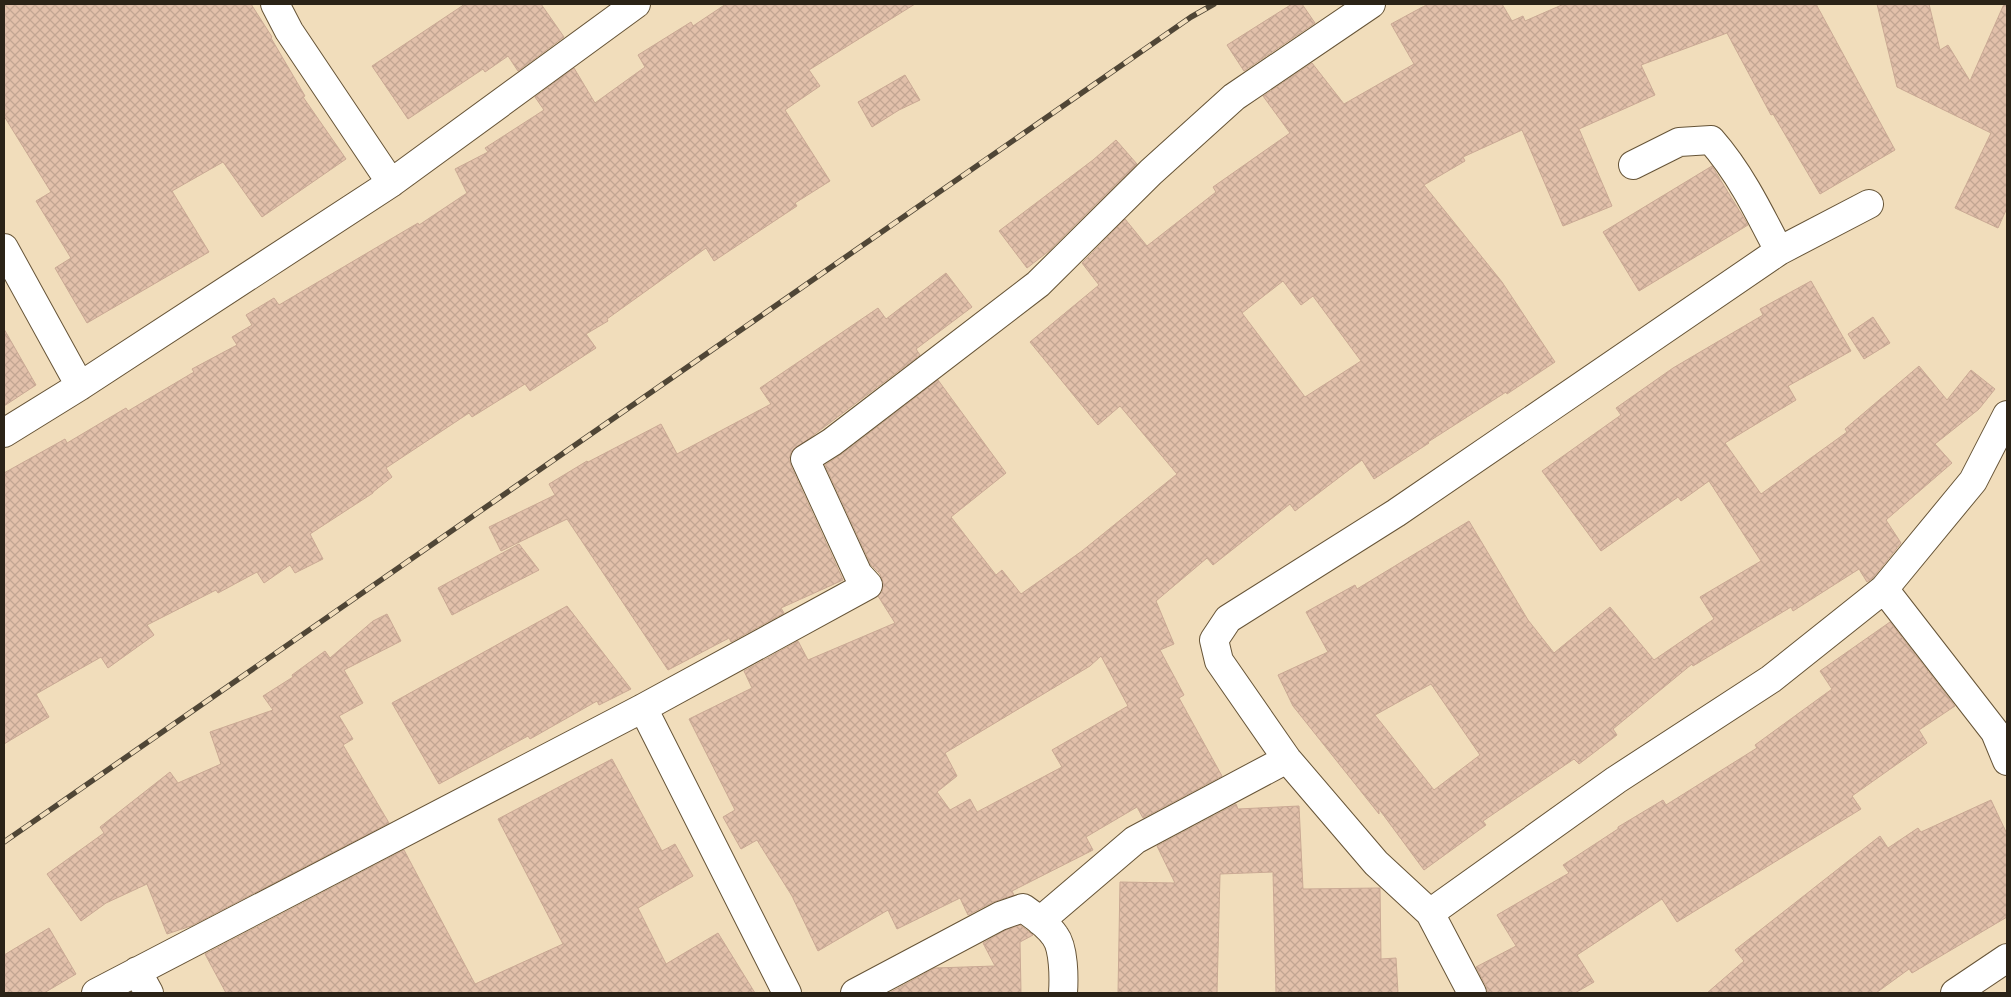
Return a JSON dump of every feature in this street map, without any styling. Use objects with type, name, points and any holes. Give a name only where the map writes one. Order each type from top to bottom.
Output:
[{"type":"street","points":[[275,4],[289,30],[391,183]]},
{"type":"street","points":[[4,433],[80,386],[391,183],[636,4]]},
{"type":"street","points":[[96,993],[143,982],[868,584],[858,574],[805,459],[832,442],[1038,284],[1151,172],[1234,97],[1371,4]]},
{"type":"street","points":[[1633,165],[1678,142],[1711,140],[1726,157],[1751,196],[1779,251]]},
{"type":"street","points":[[1472,993],[1430,913],[1376,863],[1287,759],[1219,661],[1214,640],[1228,619],[1396,513],[1779,251],[1869,204]]},
{"type":"street","points":[[4,248],[80,386]]},
{"type":"street","points":[[1430,913],[1616,780],[1771,679],[1884,589],[1973,481],[2007,415]]},
{"type":"street","points":[[1884,589],[2001,731],[2007,761]]},
{"type":"street","points":[[643,708],[786,993]]},
{"type":"street","points":[[1040,921],[1135,840],[1287,759]]},
{"type":"street","points":[[855,993],[1000,916],[1023,908],[1056,937],[1062,962],[1063,993]]},
{"type":"street","points":[[1955,993],[2007,958]]},
{"type":"building","points":[[4,4],[251,4],[305,96],[303,97],[346,159],[262,217],[223,162],[172,191],[209,252],[87,323],[55,268],[71,258],[36,201],[51,192],[4,116]]},
{"type":"building","points":[[465,4],[541,4],[564,37],[518,71],[508,56],[485,72],[483,69],[408,119],[372,66]]},
{"type":"building","points":[[726,4],[915,4],[809,70],[820,86],[785,110],[830,181],[795,203],[797,206],[714,261],[706,248],[607,319],[608,321],[586,334],[596,348],[530,391],[525,384],[472,417],[469,413],[386,468],[392,477],[373,493],[310,534],[323,559],[295,573],[290,565],[264,583],[257,572],[218,593],[216,590],[147,625],[154,635],[108,668],[101,657],[36,694],[49,717],[4,744],[4,473],[65,439],[67,443],[126,408],[128,411],[194,372],[192,369],[237,345],[232,337],[252,325],[246,315],[274,298],[279,305],[418,223],[419,225],[467,193],[455,169],[488,152],[485,148],[544,110],[535,97],[574,68],[595,103],[645,67],[638,55],[691,22],[693,26]]},
{"type":"building","points":[[1292,4],[1302,4],[1315,23],[1244,71],[1227,45]]},
{"type":"building","points":[[1428,4],[1502,4],[1512,21],[1523,16],[1525,21],[1564,4],[1816,4],[1895,150],[1820,194],[1773,114],[1771,115],[1727,33],[1641,65],[1655,95],[1579,129],[1612,206],[1563,226],[1522,130],[1463,157],[1465,161],[1424,185],[1502,282],[1555,362],[1428,442],[1374,479],[1362,460],[1295,511],[1290,504],[1213,565],[1207,558],[1156,601],[1174,644],[1160,650],[1184,695],[1179,698],[1222,776],[1143,818],[1137,807],[1086,837],[1093,850],[1012,891],[1014,895],[993,902],[968,915],[960,898],[897,929],[888,910],[818,951],[792,896],[757,840],[741,849],[723,817],[735,810],[689,719],[752,688],[744,671],[798,641],[808,660],[895,623],[878,596],[882,592],[883,582],[880,574],[871,565],[825,465],[938,380],[1006,473],[951,517],[996,575],[1002,570],[1021,594],[1082,551],[1177,474],[1120,406],[1098,425],[1030,342],[1099,285],[1082,263],[1125,219],[1147,246],[1216,192],[1213,187],[1290,133],[1263,96],[1312,63],[1344,104],[1414,64],[1391,24]],"holes":[[[1283,281],[1301,305],[1313,296],[1361,361],[1305,397],[1242,313]],[[1101,656],[1128,706],[1052,750],[1062,767],[977,812],[970,799],[950,810],[937,792],[957,776],[945,753],[1090,666]]]},
{"type":"building","points":[[1877,4],[1929,4],[1940,50],[1948,45],[1970,81],[2004,4],[2007,4],[2007,208],[1998,228],[1955,208],[1991,133],[1897,87]]},
{"type":"building","points":[[905,75],[920,100],[899,110],[872,127],[858,102]]},
{"type":"building","points":[[1116,140],[1137,164],[1049,251],[1027,268],[999,231],[1093,160]]},
{"type":"building","points":[[1712,166],[1748,225],[1639,291],[1603,232]]},
{"type":"building","points":[[946,273],[972,307],[916,349],[920,355],[791,452],[789,459],[791,466],[843,580],[781,608],[784,613],[731,642],[729,638],[668,670],[567,519],[501,551],[489,527],[555,495],[549,484],[587,461],[661,424],[677,454],[771,404],[760,388],[878,308],[886,319]]},
{"type":"building","points":[[1811,281],[1851,351],[1788,386],[1796,400],[1725,443],[1761,494],[1847,432],[1845,429],[1919,366],[1947,400],[1971,370],[1995,389],[1979,409],[1935,444],[1952,463],[1886,520],[1901,543],[1873,578],[1867,582],[1859,569],[1793,611],[1791,607],[1693,666],[1692,664],[1613,729],[1617,735],[1579,764],[1574,759],[1483,821],[1486,825],[1424,870],[1379,809],[1379,814],[1293,706],[1278,675],[1328,652],[1306,612],[1355,585],[1357,589],[1469,521],[1528,620],[1554,653],[1610,607],[1654,660],[1714,619],[1700,597],[1761,561],[1709,481],[1681,501],[1678,497],[1601,551],[1542,471],[1621,415],[1616,408],[1673,368],[1763,315],[1760,309]],"holes":[[[1431,684],[1480,755],[1434,790],[1375,715]]]},
{"type":"building","points":[[1873,317],[1890,343],[1864,359],[1848,334]]},
{"type":"building","points":[[4,329],[36,385],[4,406]]},
{"type":"building","points":[[519,544],[539,570],[452,615],[438,588]]},
{"type":"building","points":[[567,606],[631,689],[599,705],[597,701],[530,739],[528,736],[439,784],[392,703]]},
{"type":"building","points":[[387,614],[401,641],[344,670],[363,703],[339,716],[353,739],[343,745],[389,823],[191,926],[167,934],[147,884],[106,903],[81,921],[47,874],[104,833],[100,827],[170,772],[178,783],[221,764],[210,732],[273,710],[263,696],[293,677],[292,675],[325,651],[330,658],[373,621]]},
{"type":"building","points":[[1890,622],[1955,706],[1919,730],[1927,743],[1852,796],[1861,809],[1677,922],[1662,899],[1577,955],[1594,982],[1575,993],[1488,993],[1476,967],[1516,946],[1497,915],[1569,873],[1563,865],[1618,829],[1618,827],[1663,800],[1666,805],[1757,748],[1755,745],[1832,689],[1820,671]]},
{"type":"building","points":[[612,759],[662,851],[675,844],[693,876],[638,908],[666,964],[718,933],[755,993],[226,993],[205,954],[404,850],[475,984],[563,944],[498,819]]},
{"type":"building","points":[[1991,800],[2007,834],[2007,917],[1912,973],[1909,969],[1876,993],[1707,993],[1744,961],[1735,950],[1880,836],[1888,848],[1918,828],[1921,832]]},
{"type":"building","points":[[1236,804],[1238,809],[1299,806],[1303,889],[1380,888],[1381,959],[1396,958],[1398,993],[1276,993],[1273,872],[1220,874],[1217,993],[1118,993],[1120,882],[1175,883],[1157,846]]},
{"type":"building","points":[[1020,925],[1033,935],[1020,942],[1021,993],[889,993],[935,968],[995,966],[983,943],[1006,930]]},
{"type":"building","points":[[49,928],[76,974],[44,993],[4,993],[4,955]]},
{"type":"railway","points":[[4,842],[1191,17],[1214,4]]}]
